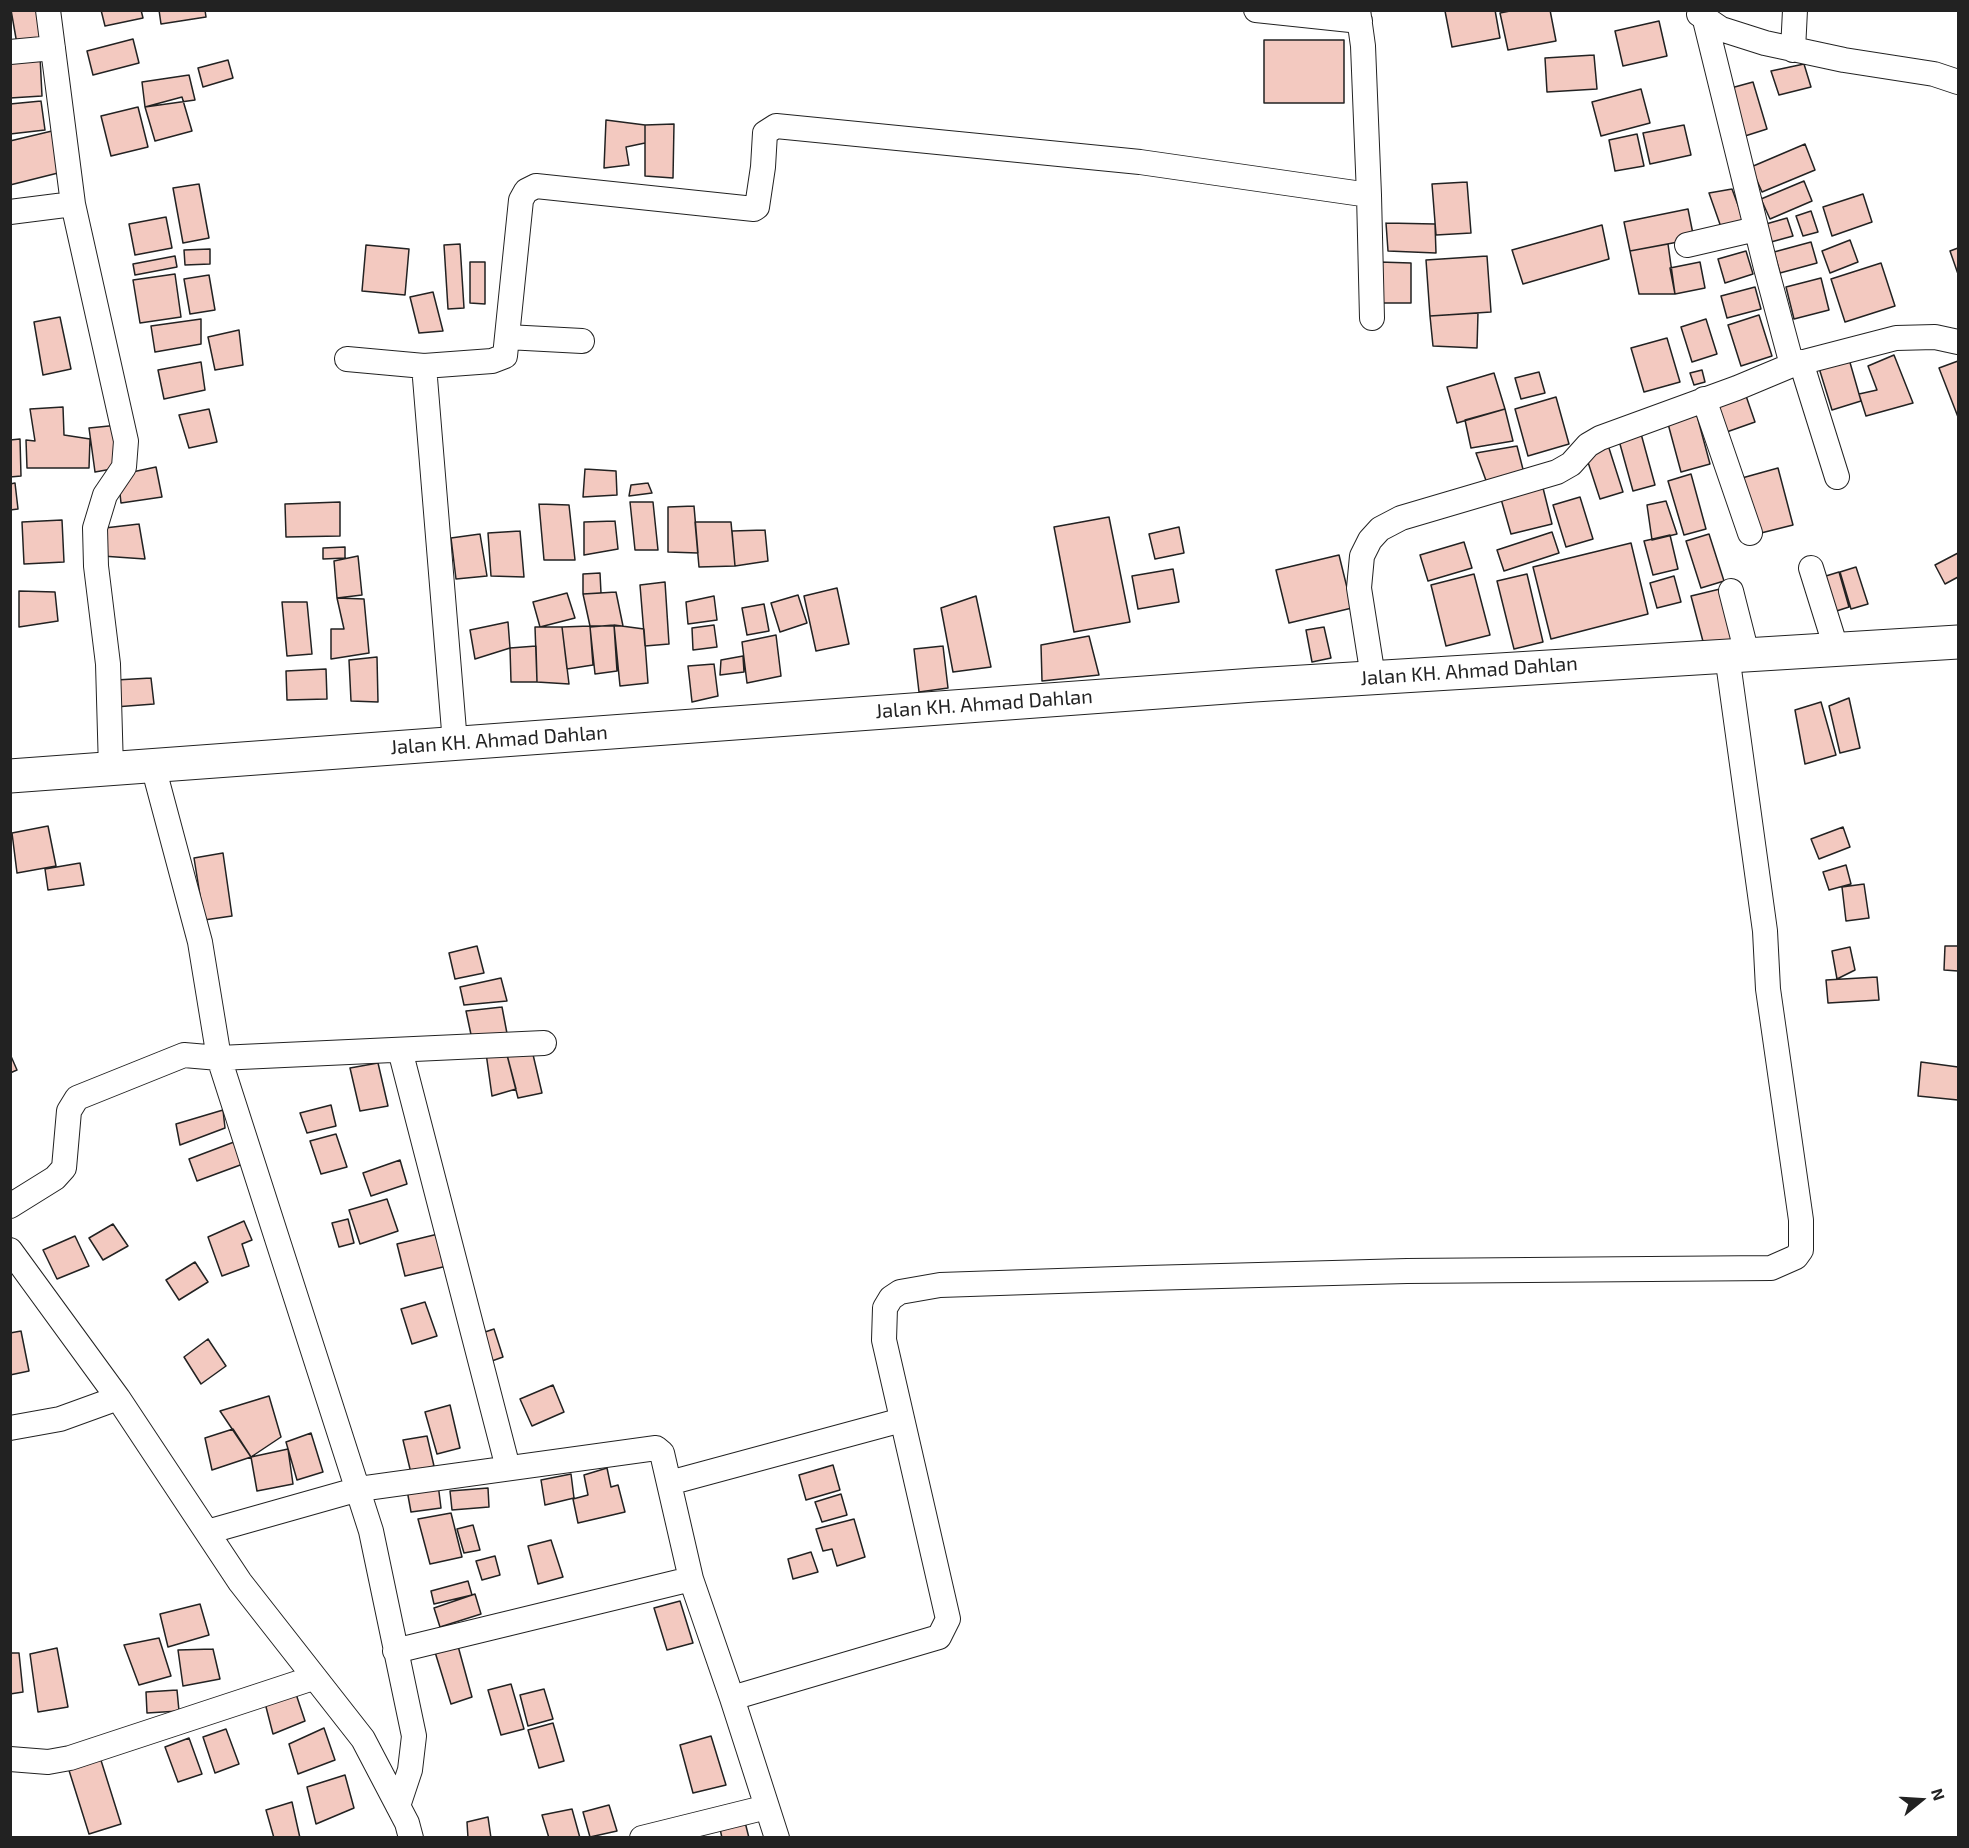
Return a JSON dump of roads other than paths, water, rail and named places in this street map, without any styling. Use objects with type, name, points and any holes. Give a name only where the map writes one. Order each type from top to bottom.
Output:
[{"type":"highway","name":"Jalan KH. Ahmad Dahlan","points":[[10,776],[1373,677],[1959,642]]},
{"type":"street","points":[[48,10],[73,204],[126,441],[124,467],[105,495],[95,528],[96,566],[108,664],[111,769]]},
{"type":"street","points":[[1256,10],[1359,16],[1370,195],[1372,318]]},
{"type":"street","points":[[1793,50],[1795,10]]},
{"type":"street","points":[[1700,15],[1740,36],[1793,50],[1934,74],[1959,82]]},
{"type":"street","points":[[1700,15],[1756,229],[1797,364],[1837,477]]},
{"type":"street","points":[[10,52],[53,48]]},
{"type":"street","points":[[346,359],[424,366],[498,360],[505,356],[521,200],[526,191],[536,186],[754,209],[758,207],[765,133],[776,126],[1140,162],[1370,195]]},
{"type":"street","points":[[10,212],[73,204]]},
{"type":"street","points":[[1687,245],[1756,229]]},
{"type":"street","points":[[507,337],[582,341]]},
{"type":"street","points":[[1373,677],[1359,588],[1362,556],[1370,540],[1380,529],[1401,518],[1557,472],[1571,464],[1588,445],[1600,438],[1797,364],[1896,338],[1935,337],[1959,342]]},
{"type":"street","points":[[424,366],[455,743]]},
{"type":"street","points":[[1704,399],[1750,533]]},
{"type":"street","points":[[1811,568],[1836,648]]},
{"type":"street","points":[[732,1698],[939,1637],[944,1632],[947,1611],[884,1340],[885,1308],[891,1298],[915,1289],[980,1283],[1407,1271],[1771,1268],[1796,1257],[1801,1250],[1800,1220],[1768,989],[1765,931],[1731,591]]},
{"type":"street","points":[[153,766],[200,942],[219,1058],[371,1531],[414,1736],[410,1770],[398,1806]]},
{"type":"street","points":[[10,1206],[55,1178],[64,1168],[69,1111],[77,1098],[184,1055],[219,1058],[544,1043]]},
{"type":"street","points":[[400,1050],[508,1468]]},
{"type":"street","points":[[10,1250],[118,1398],[240,1582],[363,1739],[398,1806],[411,1838]]},
{"type":"street","points":[[10,1428],[60,1419],[118,1398]]},
{"type":"street","points":[[669,1484],[902,1419]]},
{"type":"street","points":[[207,1532],[359,1489],[656,1448],[662,1453],[692,1580],[777,1838]]},
{"type":"street","points":[[395,1651],[692,1580]]},
{"type":"street","points":[[10,1759],[48,1762],[70,1758],[313,1678]]},
{"type":"street","points":[[642,1838],[767,1807]]}]
